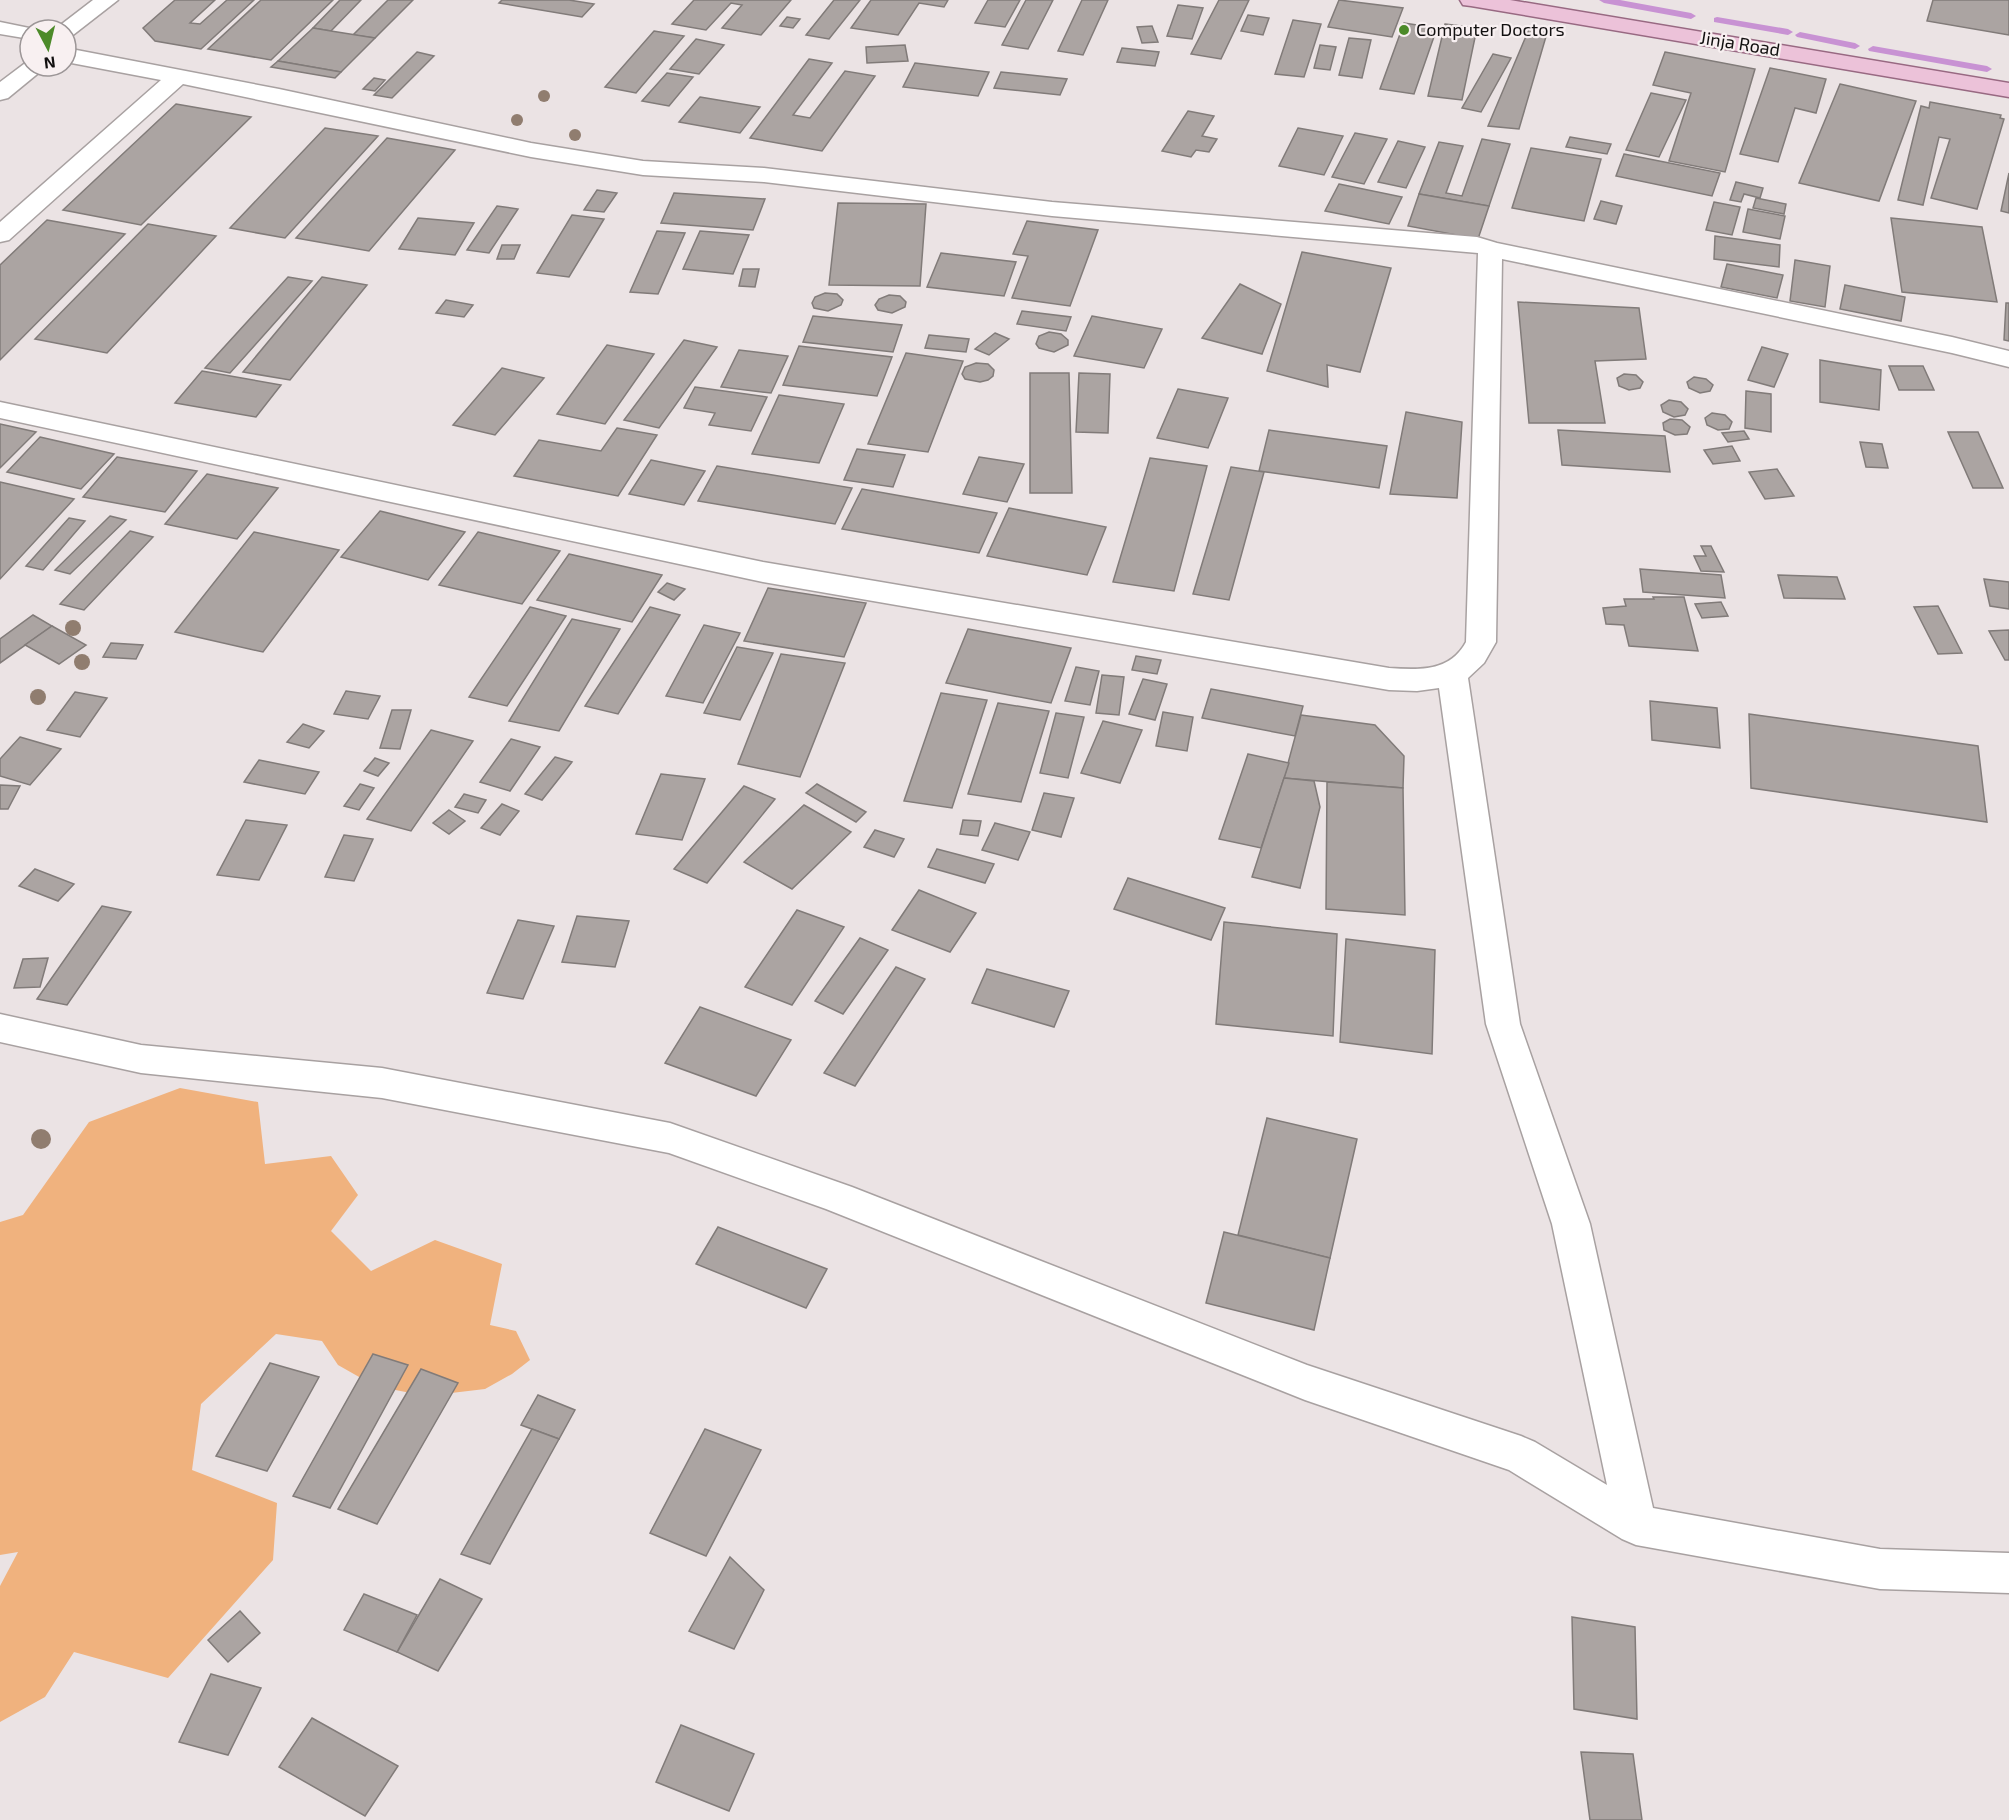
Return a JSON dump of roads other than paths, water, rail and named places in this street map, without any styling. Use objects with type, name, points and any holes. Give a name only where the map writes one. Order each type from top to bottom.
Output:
[{"type":"main road","name":"Jinja Road","points":[[1471,0],[2009,90]]},
{"type":"street","points":[[78,21],[107,0]]},
{"type":"street","points":[[0,28],[18,31]]},
{"type":"street","points":[[78,57],[279,96],[531,150],[643,168],[765,175],[1052,209],[1478,244],[1491,249],[1952,345],[2009,359]]},
{"type":"street","points":[[0,235],[178,77]]},
{"type":"street","points":[[0,93],[20,78]]},
{"type":"street","points":[[0,410],[763,572],[1389,679],[1413,681],[1452,674],[1474,658],[1481,642],[1491,249]]},
{"type":"street","points":[[1452,674],[1503,1024],[1571,1224],[1636,1525]]},
{"type":"street","points":[[0,1028],[141,1059],[382,1083],[670,1138],[838,1198],[1305,1382],[1521,1455],[1636,1525],[1880,1569],[2009,1573]]},
{"type":"waterway","points":[[1604,0],[1691,16]]},
{"type":"waterway","points":[[1717,20],[1788,32]]},
{"type":"waterway","points":[[1800,35],[1855,46]]},
{"type":"waterway","points":[[1873,49],[1987,69]]},
{"type":"place","name":"Computer Doctors","points":[[1404,30]]}]
